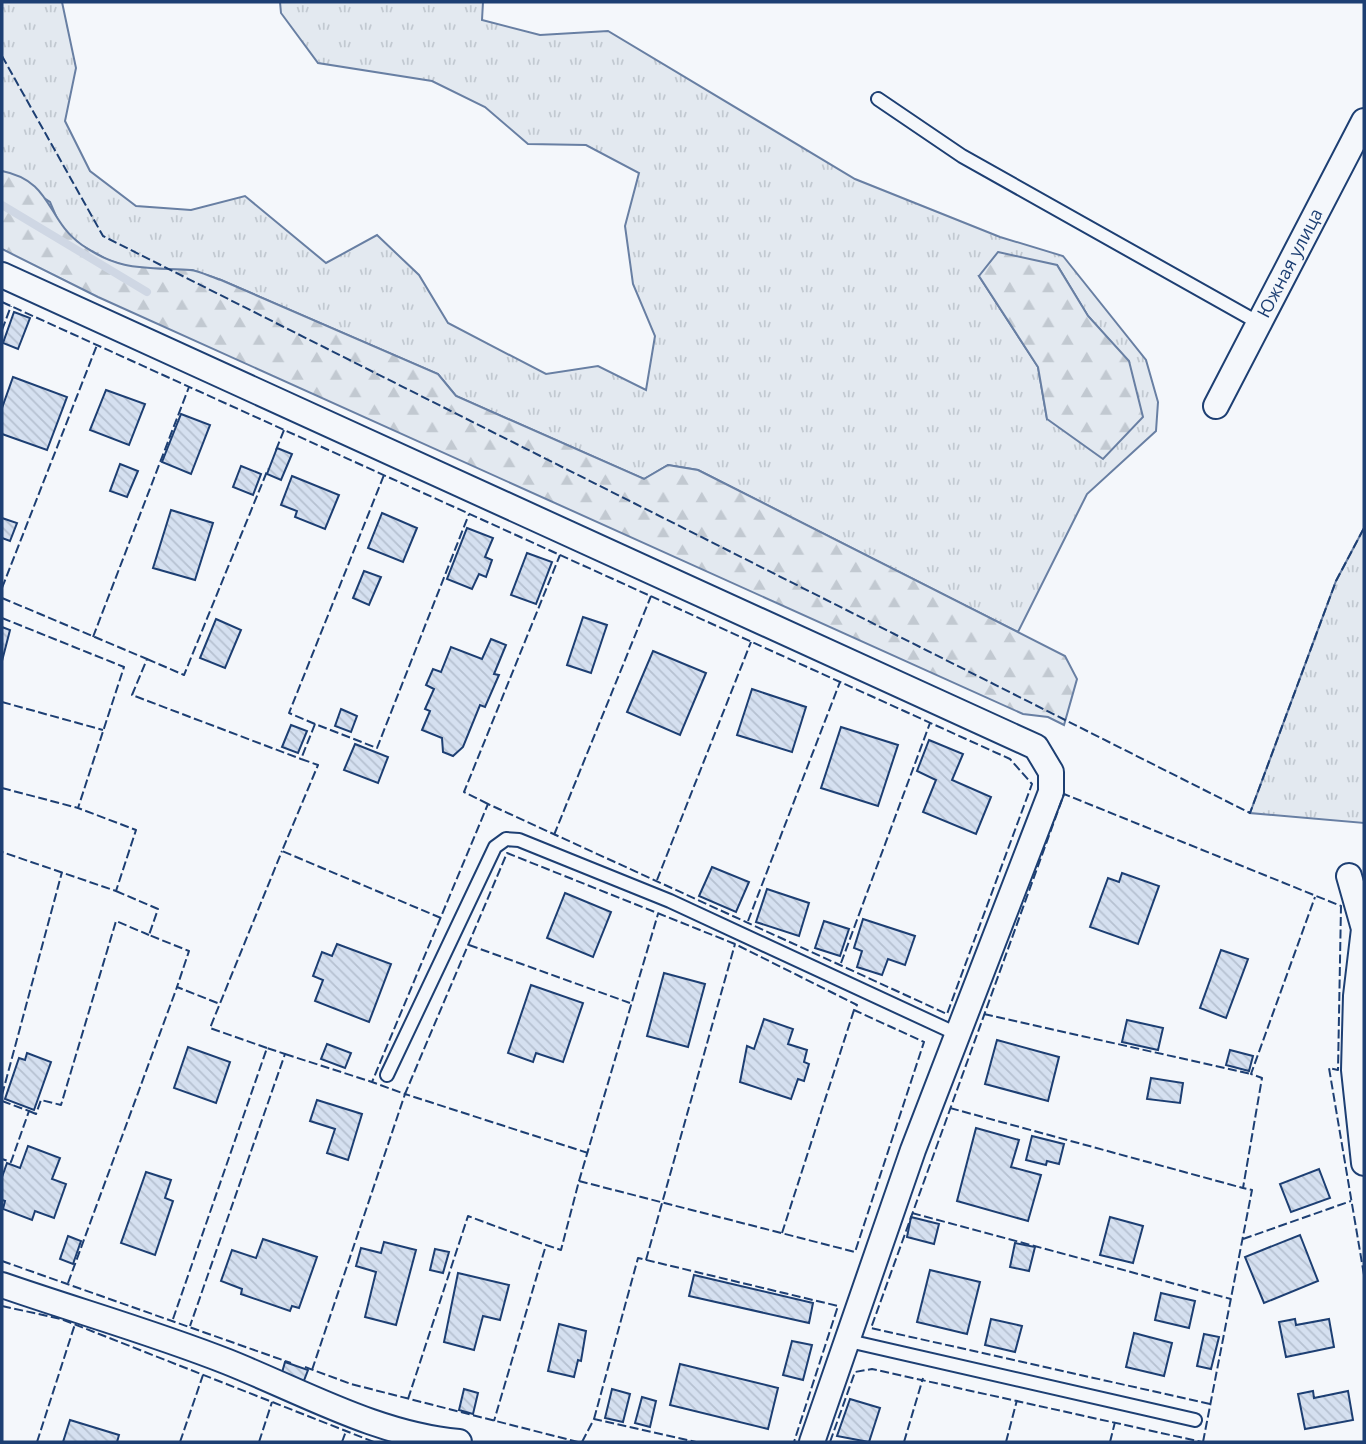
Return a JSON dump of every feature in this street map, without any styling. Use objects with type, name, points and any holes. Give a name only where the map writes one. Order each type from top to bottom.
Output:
[{"type":"street","name":"Южная улица","points":[[1216,406],[1364,121]]},
{"type":"street","points":[[2,275],[1036,747],[1051,772],[1051,792],[957,1034],[862,1295],[849,1341],[812,1442]]},
{"type":"street","points":[[1349,876],[1364,929],[1356,996],[1354,1070],[1364,1163]]},
{"type":"street","points":[[2,1286],[226,1361],[377,1424],[436,1440],[458,1442]]},
{"type":"lane","points":[[878,99],[962,156],[1259,323]]},
{"type":"lane","points":[[387,1075],[495,847],[506,839],[519,839],[670,901],[957,1034]]},
{"type":"lane","points":[[849,1341],[1195,1420]]},
{"type":"green space","points":[[2,2],[62,2],[76,68],[65,121],[90,171],[136,206],[191,210],[245,196],[326,263],[377,235],[419,275],[448,323],[546,374],[598,366],[646,390],[655,336],[633,284],[625,226],[639,173],[586,145],[528,144],[485,107],[432,81],[318,63],[281,13],[280,2],[483,2],[482,20],[540,35],[608,31],[855,179],[1000,237],[1063,256],[1146,360],[1158,402],[1156,431],[1087,494],[1018,632],[698,470],[668,465],[644,479],[456,396],[438,374],[221,280],[192,270],[134,269],[108,260],[81,245],[61,228],[50,202],[2,171]],"holes":[[[1057,265],[1088,316],[1129,362],[1047,419],[1038,367],[979,276]]]},
{"type":"green space","points":[[2,171],[31,183],[48,202],[70,235],[109,260],[134,266],[194,271],[221,280],[438,374],[456,396],[644,479],[668,465],[698,470],[1065,656],[1077,679],[1064,725],[1048,717],[1023,714],[98,297],[2,249]]},
{"type":"green space","points":[[998,252],[1057,265],[1088,316],[1129,361],[1143,417],[1103,459],[1047,419],[1038,367],[979,276]]},
{"type":"green space","points":[[1364,528],[1364,823],[1250,813],[1336,581]]},
{"type":"building","points":[[14,312],[30,318],[18,349],[3,343]]},
{"type":"building","points":[[13,377],[67,397],[47,450],[2,434],[2,408]]},
{"type":"building","points":[[106,390],[145,404],[129,445],[90,430]]},
{"type":"building","points":[[181,414],[210,425],[191,474],[162,462]]},
{"type":"building","points":[[277,448],[292,454],[281,480],[267,474]]},
{"type":"building","points":[[120,464],[138,471],[127,497],[110,491]]},
{"type":"building","points":[[241,466],[261,474],[253,495],[233,487]]},
{"type":"building","points":[[292,476],[339,495],[325,529],[295,517],[297,511],[281,505]]},
{"type":"building","points":[[171,510],[213,523],[195,580],[153,568]]},
{"type":"building","points":[[382,513],[417,528],[403,562],[368,548]]},
{"type":"building","points":[[2,518],[17,523],[10,541],[2,538]]},
{"type":"building","points":[[467,528],[493,538],[485,557],[492,560],[486,577],[479,574],[472,589],[447,579]]},
{"type":"building","points":[[527,553],[552,562],[536,604],[511,595]]},
{"type":"building","points":[[364,571],[381,577],[369,605],[353,598]]},
{"type":"building","points":[[583,617],[607,625],[591,673],[567,665]]},
{"type":"building","points":[[216,619],[241,630],[225,668],[200,658]]},
{"type":"building","points":[[2,627],[10,630],[2,661]]},
{"type":"building","points":[[491,639],[506,645],[494,674],[499,675],[485,707],[480,705],[463,747],[453,756],[443,752],[442,738],[422,730],[430,711],[425,709],[434,689],[426,685],[433,669],[441,672],[451,647],[482,659]]},
{"type":"building","points":[[653,651],[706,673],[680,735],[627,712]]},
{"type":"building","points":[[752,689],[806,707],[792,752],[737,735]]},
{"type":"building","points":[[341,709],[357,716],[351,732],[335,726]]},
{"type":"building","points":[[291,725],[307,731],[298,753],[282,747]]},
{"type":"building","points":[[841,727],[898,745],[878,806],[821,788]]},
{"type":"building","points":[[929,740],[963,754],[952,780],[991,797],[976,834],[923,812],[936,780],[917,771]]},
{"type":"building","points":[[355,744],[388,757],[378,783],[344,770]]},
{"type":"building","points":[[712,867],[749,882],[736,912],[699,896]]},
{"type":"building","points":[[1122,873],[1159,886],[1138,944],[1090,927],[1108,878],[1119,882]]},
{"type":"building","points":[[767,889],[809,903],[799,936],[756,922]]},
{"type":"building","points":[[565,893],[611,912],[593,957],[547,938]]},
{"type":"building","points":[[863,919],[915,936],[905,965],[888,959],[882,975],[857,967],[862,951],[854,948]]},
{"type":"building","points":[[824,921],[849,929],[840,956],[815,948]]},
{"type":"building","points":[[337,944],[391,964],[369,1022],[315,1001],[323,980],[313,976],[322,952],[332,956]]},
{"type":"building","points":[[1221,950],[1248,959],[1226,1018],[1200,1008]]},
{"type":"building","points":[[664,973],[705,984],[688,1047],[647,1036]]},
{"type":"building","points":[[531,985],[583,1003],[563,1062],[536,1053],[533,1062],[508,1053]]},
{"type":"building","points":[[764,1019],[793,1029],[788,1044],[807,1050],[804,1062],[809,1064],[804,1081],[798,1079],[791,1099],[740,1082],[747,1046],[754,1049]]},
{"type":"building","points":[[1127,1020],[1163,1028],[1158,1050],[1122,1042]]},
{"type":"building","points":[[997,1040],[1059,1057],[1048,1101],[985,1084]]},
{"type":"building","points":[[327,1044],[351,1053],[345,1068],[321,1059]]},
{"type":"building","points":[[188,1047],[230,1062],[216,1103],[174,1088]]},
{"type":"building","points":[[1230,1050],[1253,1056],[1249,1071],[1226,1065]]},
{"type":"building","points":[[27,1053],[51,1062],[34,1110],[5,1099],[19,1058],[25,1060]]},
{"type":"building","points":[[1151,1078],[1183,1083],[1180,1103],[1147,1099]]},
{"type":"building","points":[[317,1100],[362,1114],[348,1160],[327,1153],[335,1129],[310,1121]]},
{"type":"building","points":[[976,1128],[1019,1140],[1011,1167],[1041,1175],[1028,1221],[957,1201]]},
{"type":"building","points":[[1032,1136],[1064,1144],[1059,1164],[1047,1161],[1046,1165],[1026,1160]]},
{"type":"building","points":[[28,1146],[60,1158],[52,1179],[66,1184],[54,1218],[35,1211],[32,1220],[3,1209],[5,1201],[2,1200],[2,1177],[7,1163],[20,1168]]},
{"type":"building","points":[[1319,1169],[1330,1198],[1291,1212],[1280,1184]]},
{"type":"building","points":[[146,1172],[171,1180],[165,1198],[173,1201],[155,1255],[121,1243]]},
{"type":"building","points":[[911,1217],[939,1224],[934,1244],[907,1237]]},
{"type":"building","points":[[1110,1217],[1143,1226],[1133,1263],[1100,1255]]},
{"type":"building","points":[[1300,1235],[1318,1281],[1264,1303],[1245,1257]]},
{"type":"building","points":[[68,1236],[81,1241],[73,1264],[60,1259]]},
{"type":"building","points":[[263,1239],[317,1257],[299,1308],[292,1306],[290,1311],[241,1294],[242,1289],[221,1281],[232,1250],[256,1258]]},
{"type":"building","points":[[384,1242],[416,1250],[396,1325],[365,1317],[376,1272],[356,1266],[361,1248],[381,1253]]},
{"type":"building","points":[[1015,1243],[1035,1247],[1029,1271],[1010,1267]]},
{"type":"building","points":[[435,1249],[449,1252],[443,1273],[430,1270]]},
{"type":"building","points":[[930,1270],[980,1282],[967,1334],[917,1322]]},
{"type":"building","points":[[458,1273],[509,1285],[500,1320],[483,1316],[474,1350],[444,1342]]},
{"type":"building","points":[[694,1275],[813,1303],[809,1323],[689,1296]]},
{"type":"building","points":[[1161,1293],[1195,1301],[1189,1328],[1155,1320]]},
{"type":"building","points":[[991,1319],[1022,1326],[1015,1352],[985,1345]]},
{"type":"building","points":[[1295,1319],[1296,1325],[1329,1319],[1334,1347],[1286,1357],[1279,1322]]},
{"type":"building","points":[[559,1324],[586,1331],[581,1361],[578,1360],[574,1377],[548,1371]]},
{"type":"building","points":[[1134,1333],[1172,1343],[1164,1376],[1126,1367]]},
{"type":"building","points":[[1204,1334],[1219,1337],[1211,1369],[1197,1366]]},
{"type":"building","points":[[792,1341],[812,1345],[803,1380],[783,1375]]},
{"type":"building","points":[[285,1362],[308,1370],[303,1383],[281,1376]]},
{"type":"building","points":[[680,1364],[778,1388],[768,1429],[670,1405]]},
{"type":"building","points":[[464,1389],[478,1393],[473,1414],[459,1410]]},
{"type":"building","points":[[612,1389],[630,1394],[623,1422],[605,1418]]},
{"type":"building","points":[[1313,1391],[1314,1398],[1348,1391],[1353,1420],[1305,1429],[1298,1394]]},
{"type":"building","points":[[642,1397],[656,1401],[650,1427],[635,1423]]},
{"type":"building","points":[[850,1399],[880,1408],[869,1442],[837,1436]]},
{"type":"building","points":[[70,1420],[119,1435],[117,1442],[63,1442]]},
{"type":"waterway","points":[[2,205],[147,292]]},
{"type":"fence","points":[[2,56],[103,236],[1250,813],[1336,581],[1364,528]]},
{"type":"fence","points":[[2,302],[1010,759],[1032,784],[947,1014],[488,804],[372,1082],[405,1094],[507,853],[735,944],[857,1005],[854,1010],[924,1042],[855,1252],[579,1181],[561,1250],[546,1245],[494,1421]]},
{"type":"fence","points":[[2,330],[11,306]]},
{"type":"fence","points":[[2,588],[97,345]]},
{"type":"fence","points":[[93,637],[189,387]]},
{"type":"fence","points":[[276,450],[284,430]]},
{"type":"fence","points":[[147,659],[184,675],[268,469]]},
{"type":"fence","points":[[315,724],[289,713],[384,475]]},
{"type":"fence","points":[[441,918],[282,851],[318,765],[301,759],[315,724],[377,748],[469,514]]},
{"type":"fence","points":[[488,804],[464,792],[560,555]]},
{"type":"fence","points":[[554,835],[651,596]]},
{"type":"fence","points":[[2,598],[147,659],[132,695],[301,759]]},
{"type":"fence","points":[[2,618],[124,667],[78,808],[136,830],[116,891],[2,852]]},
{"type":"fence","points":[[657,880],[751,642]]},
{"type":"fence","points":[[748,921],[840,682]]},
{"type":"fence","points":[[2,702],[103,730]]},
{"type":"fence","points":[[841,963],[930,723]]},
{"type":"fence","points":[[2,788],[78,808]]},
{"type":"fence","points":[[1210,1404],[871,1328],[1064,794],[1341,906],[1338,1070],[1329,1068],[1364,1275]]},
{"type":"fence","points":[[267,1048],[210,1028],[282,851]]},
{"type":"fence","points":[[2,1095],[62,872]]},
{"type":"fence","points":[[116,891],[158,909],[149,935],[189,951],[177,987]]},
{"type":"fence","points":[[1203,1442],[1252,1190],[1243,1188],[1262,1078],[1251,1074],[1315,897]]},
{"type":"fence","points":[[579,1181],[658,914]]},
{"type":"fence","points":[[29,1111],[36,1114],[41,1100],[61,1105],[116,921],[149,935]]},
{"type":"fence","points":[[646,1260],[735,944]]},
{"type":"fence","points":[[469,945],[630,1003]]},
{"type":"fence","points":[[68,1283],[177,987],[220,1004]]},
{"type":"fence","points":[[782,1233],[854,1010]]},
{"type":"fence","points":[[984,1014],[1251,1074]]},
{"type":"fence","points":[[173,1319],[267,1048],[285,1054],[190,1326]]},
{"type":"fence","points":[[285,1054],[372,1082]]},
{"type":"fence","points":[[312,1370],[405,1094],[588,1153]]},
{"type":"fence","points":[[2,1101],[29,1111],[11,1162],[2,1159]]},
{"type":"fence","points":[[950,1108],[1243,1188]]},
{"type":"fence","points":[[1243,1239],[1351,1201]]},
{"type":"fence","points":[[912,1213],[1231,1299]]},
{"type":"fence","points":[[408,1399],[468,1216],[546,1245]]},
{"type":"fence","points":[[594,1419],[638,1258],[838,1306],[794,1442]]},
{"type":"fence","points":[[2,1261],[291,1363]]},
{"type":"fence","points":[[2,1306],[61,1319],[374,1442]]},
{"type":"fence","points":[[37,1442],[75,1324]]},
{"type":"fence","points":[[305,1367],[351,1384],[578,1442]]},
{"type":"fence","points":[[830,1442],[855,1372],[872,1369],[1202,1442]]},
{"type":"fence","points":[[180,1442],[203,1375]]},
{"type":"fence","points":[[904,1442],[923,1378]]},
{"type":"fence","points":[[1006,1442],[1017,1400]]},
{"type":"fence","points":[[259,1442],[272,1402]]},
{"type":"fence","points":[[582,1442],[594,1419],[696,1442]]},
{"type":"fence","points":[[1110,1442],[1115,1422]]},
{"type":"fence","points":[[342,1442],[346,1431]]}]
